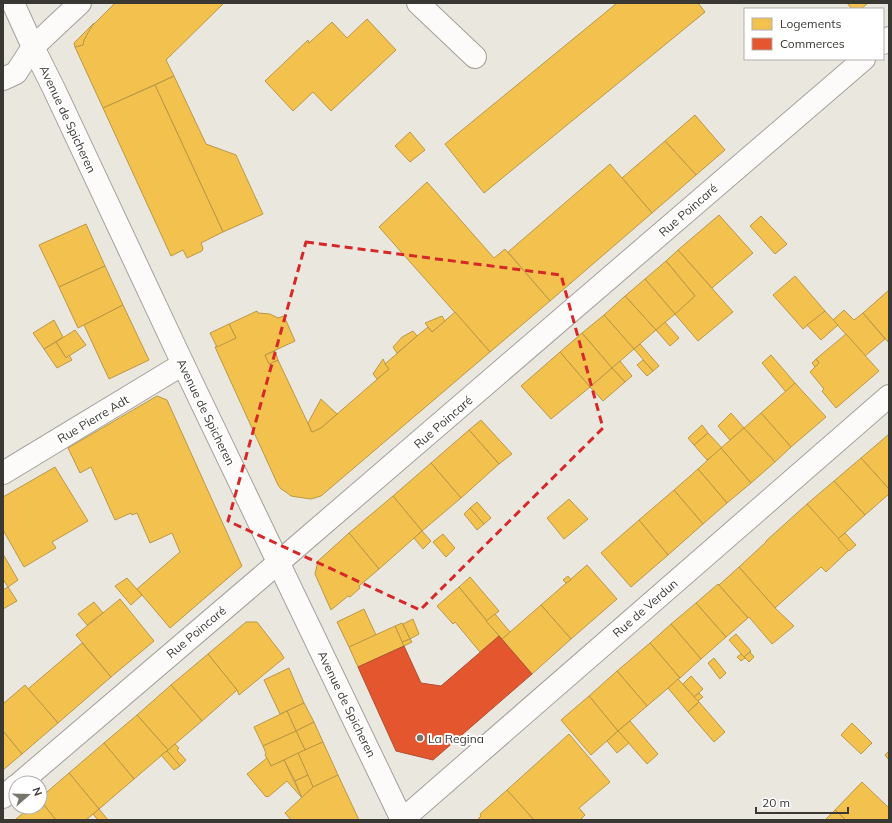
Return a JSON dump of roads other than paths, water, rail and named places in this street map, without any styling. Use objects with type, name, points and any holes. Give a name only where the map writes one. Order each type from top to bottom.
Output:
[{"type":"street","name":"Avenue de Spicheren","points":[[13,3],[183,364],[402,820]]},
{"type":"street","points":[[3,79],[16,73],[33,47],[80,3]]},
{"type":"street","points":[[418,3],[475,57]]},
{"type":"street","name":"Rue Poincaré","points":[[29,775],[863,60]]},
{"type":"street","name":"Rue Pierre Adt","points":[[3,473],[183,364]]},
{"type":"street","name":"Rue de Verdun","points":[[402,820],[889,396]]},
{"type":"place","name":"La Regina","points":[[420,738]]}]
